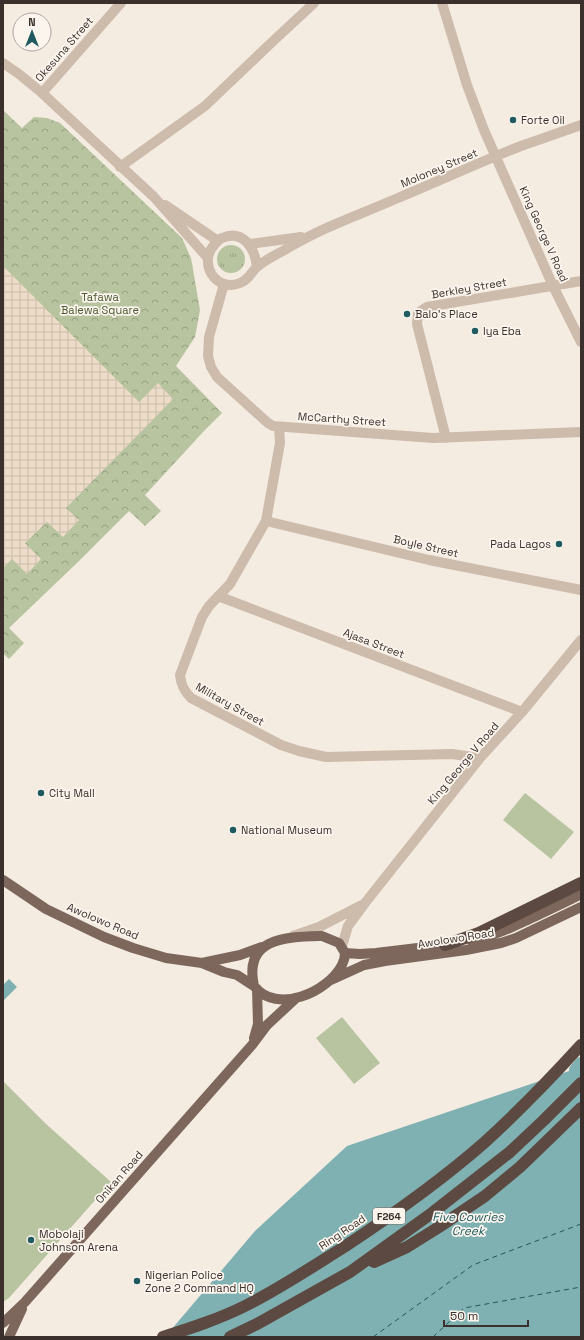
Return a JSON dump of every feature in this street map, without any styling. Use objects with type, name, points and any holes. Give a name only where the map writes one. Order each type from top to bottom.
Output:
[{"type":"highway","points":[[445,945],[479,933],[581,883]]},
{"type":"highway","name":"Ring Road","points":[[163,1337],[192,1328],[244,1306],[285,1284],[362,1234],[439,1179],[484,1143],[542,1088],[581,1045]]},
{"type":"highway","name":"F264","points":[[230,1337],[263,1321],[350,1272],[432,1213],[510,1152],[581,1083]]},
{"type":"highway","points":[[350,1272],[407,1247],[485,1196],[520,1167],[581,1108]]},
{"type":"main road","name":"Awolowo Road","points":[[3,880],[46,909],[104,937],[166,958],[202,963]]},
{"type":"main road","name":"Awolowo Road","points":[[344,949],[368,953],[445,945],[480,939],[511,928],[581,894]]},
{"type":"main road","name":"Awolowo Road","points":[[331,980],[364,965],[466,950],[501,943],[516,938],[581,907]]},
{"type":"main road","points":[[322,936],[339,942],[344,949],[343,964],[331,980],[313,992],[295,999],[280,999],[267,996],[237,975],[224,972],[202,963],[240,955],[277,940],[292,937],[322,936]]},
{"type":"main road","points":[[252,1045],[258,1024],[255,988],[252,975],[253,961],[256,955],[266,945]]},
{"type":"main road","name":"Onikan Road","points":[[3,1323],[25,1302],[252,1045],[267,1025],[295,999]]},
{"type":"main road","points":[[8,1337],[25,1302]]},
{"type":"street","name":"Okesuna Street","points":[[42,93],[120,3]]},
{"type":"street","points":[[120,167],[205,106],[314,3]]},
{"type":"street","name":"King George V Road","points":[[442,3],[467,85],[484,130],[554,286],[581,342]]},
{"type":"street","points":[[3,63],[42,93],[154,198],[207,258]]},
{"type":"street","name":"Moloney Street","points":[[257,267],[307,236],[520,146],[581,125]]},
{"type":"street","points":[[154,198],[218,241]]},
{"type":"street","points":[[229,236],[236,236],[250,244],[256,259],[257,267],[246,280],[240,284],[232,285],[224,284],[216,280],[207,266],[207,258],[210,250],[218,241],[229,236]]},
{"type":"street","name":"Moloney Street","points":[[250,244],[307,236]]},
{"type":"street","name":"Berkley Street","points":[[446,438],[417,324],[418,313],[427,307],[554,286],[581,280]]},
{"type":"street","name":"McCarthy Street","points":[[224,284],[209,342],[208,356],[211,367],[217,377],[268,424],[279,427],[446,438],[581,432]]},
{"type":"street","name":"Military Street","points":[[279,427],[280,443],[266,521],[230,584],[208,606],[202,617],[180,675],[184,691],[191,698],[281,745],[299,751],[326,757],[452,754],[480,758]]},
{"type":"street","name":"Boyle Street","points":[[266,521],[429,560],[581,590]]},
{"type":"street","name":"Ajasa Street","points":[[218,596],[522,712]]},
{"type":"street","name":"King George V Road","points":[[344,949],[348,926],[365,903],[480,758],[522,712],[581,640]]},
{"type":"street","points":[[292,937],[319,926],[365,903]]},
{"type":"green space","name":"Tafawa Balewa Square","points":[[3,110],[22,128],[34,117],[47,118],[60,123],[182,238],[191,258],[200,310],[195,337],[176,366],[222,413],[145,495],[161,511],[145,526],[129,511],[9,628],[24,643],[9,659],[3,653]]},
{"type":"green space","points":[[231,245],[241,249],[245,259],[241,269],[231,273],[221,269],[217,259],[221,249]]},
{"type":"green space","points":[[525,793],[574,832],[551,859],[503,820]]},
{"type":"green space","points":[[342,1017],[380,1063],[354,1084],[316,1038]]},
{"type":"green space","name":"Mobolaji Johnson Arena","points":[[3,1081],[45,1123],[111,1182],[9,1298],[3,1302]]},
{"type":"shaded area","points":[[3,266],[139,402],[158,383],[173,399],[66,508],[79,520],[63,537],[47,522],[25,543],[41,559],[27,574],[12,559],[3,568]]},
{"type":"water","points":[[9,979],[17,987],[3,1001],[3,985]]},
{"type":"water","name":"Five Cowries Creek","points":[[581,1067],[581,1337],[165,1337],[255,1231],[347,1146]]},
{"type":"waterway","points":[[575,1070],[581,1063]]},
{"type":"ferry route","points":[[373,1337],[473,1265],[581,1224]]},
{"type":"ferry route","points":[[433,1337],[464,1308],[581,1287]]},
{"type":"place","name":"Forte Oil","points":[[513,120]]},
{"type":"place","name":"Balo's Place","points":[[407,314]]},
{"type":"place","name":"Iya Eba","points":[[475,331]]},
{"type":"place","name":"Pada Lagos","points":[[559,544]]},
{"type":"place","name":"City Mall","points":[[41,793]]},
{"type":"place","name":"National Museum","points":[[233,830]]},
{"type":"place","name":"Mobolaji Johnson Arena","points":[[31,1240]]},
{"type":"place","name":"Nigerian Police Zone 2 Command HQ","points":[[137,1281]]}]
